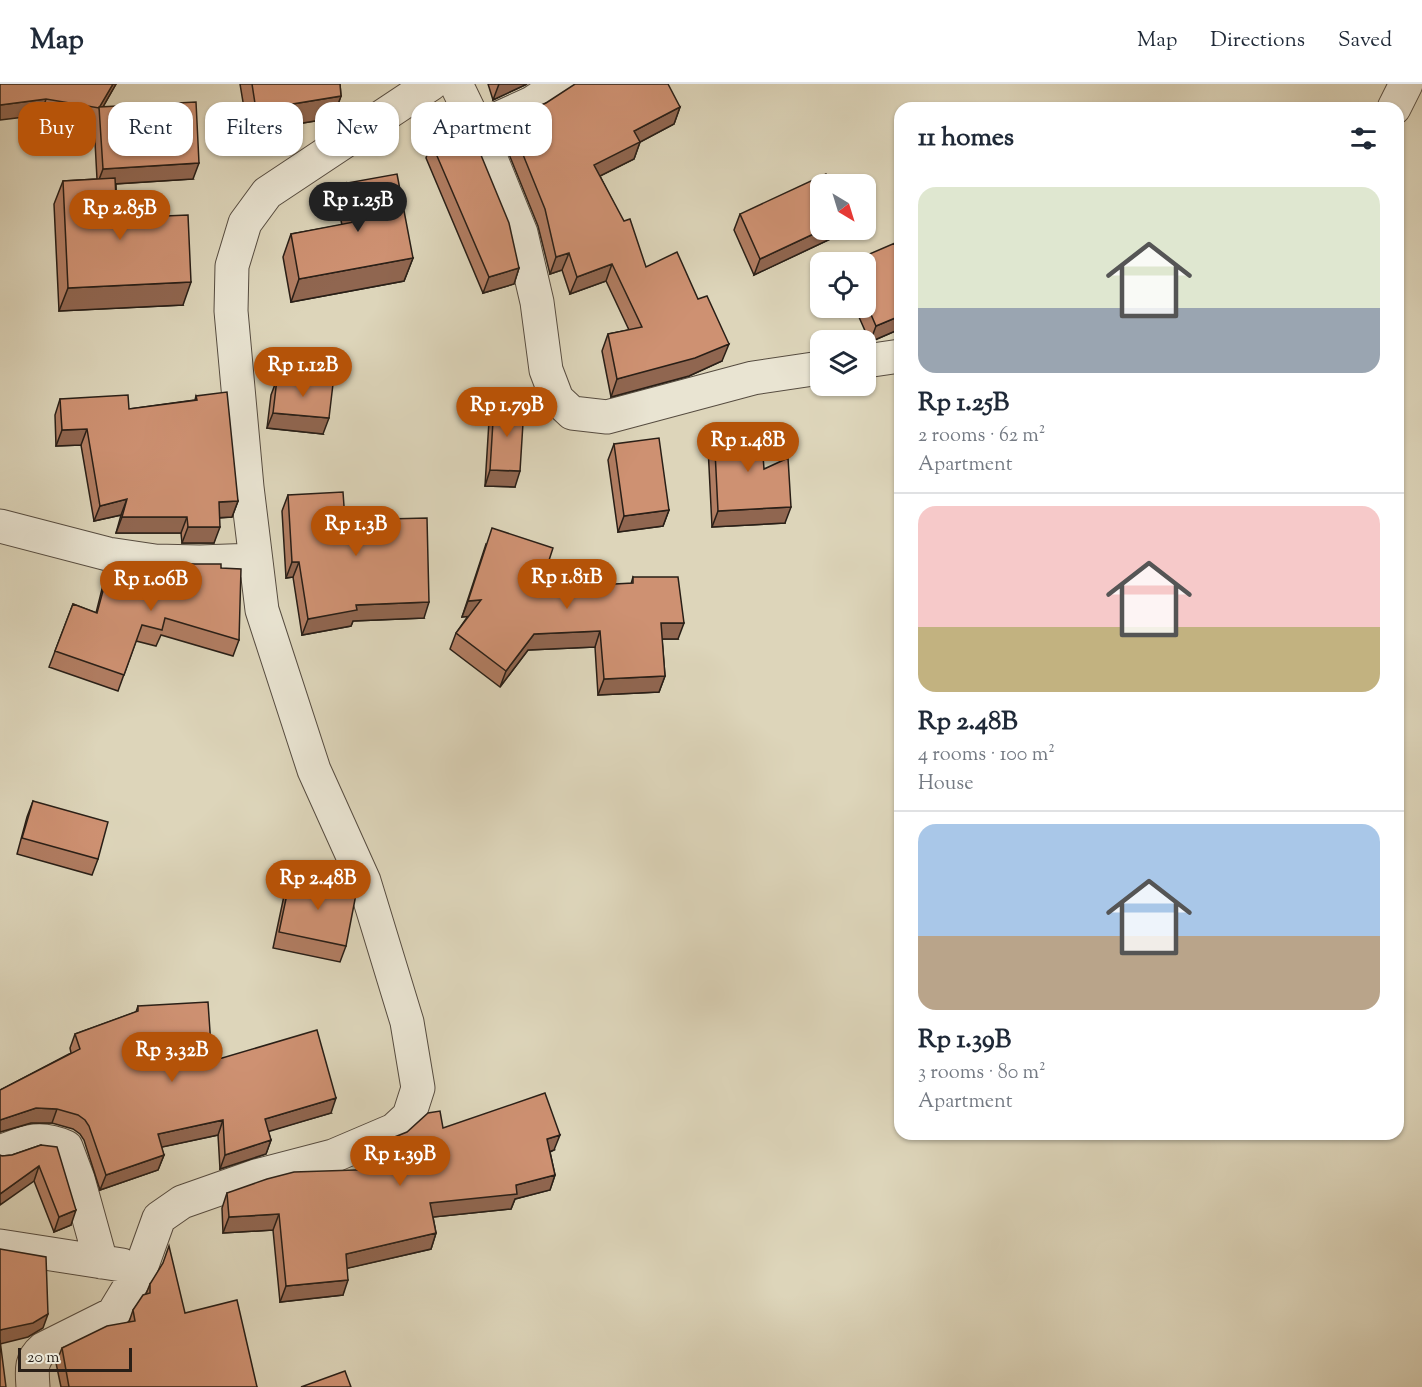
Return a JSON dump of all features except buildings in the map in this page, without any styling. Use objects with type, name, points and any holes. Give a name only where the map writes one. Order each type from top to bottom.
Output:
[{"type":"street","points":[[33,1387],[32,1362],[36,1355],[43,1349],[113,1314],[141,1268],[159,1218],[182,1203],[256,1176],[333,1156],[394,1130],[409,1116],[418,1088],[404,1010],[364,881],[314,770],[262,610],[231,310],[232,266],[244,223],[267,193],[431,84]]},
{"type":"street","points":[[456,84],[465,102]]},
{"type":"street","points":[[534,102],[561,84]]},
{"type":"street","points":[[1397,102],[1406,84]]},
{"type":"street","points":[[489,156],[521,233],[537,302],[546,370],[557,399],[572,413],[607,417],[753,378],[810,369]]},
{"type":"street","points":[[876,360],[894,357]]},
{"type":"street","points":[[0,526],[108,554],[155,561],[256,560]]},
{"type":"street","points":[[0,1152],[28,1140],[50,1140],[66,1147],[78,1179],[101,1262]]},
{"type":"street","points":[[0,1246],[141,1268]]}]
